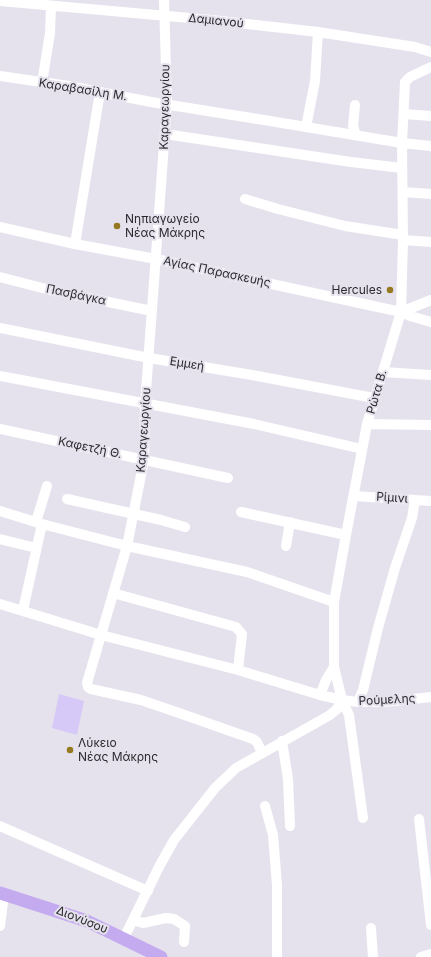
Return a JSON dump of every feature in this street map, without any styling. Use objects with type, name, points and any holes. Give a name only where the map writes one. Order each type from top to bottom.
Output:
[{"type":"main road","name":"Διονύσου","points":[[2,893],[82,918],[161,957]]},
{"type":"street","name":"Καραγεωργίου","points":[[164,0],[167,103],[145,405],[144,460],[127,546],[112,593],[87,683],[91,690],[141,700],[253,739],[257,742],[262,752]]},
{"type":"street","name":"Δαμιανού","points":[[0,1],[212,20],[318,32],[415,47],[431,52]]},
{"type":"street","points":[[42,83],[50,33],[51,6]]},
{"type":"street","points":[[306,127],[314,81],[318,32]]},
{"type":"street","name":"Ρώτα Β.","points":[[363,818],[350,715],[342,700],[334,667],[334,602],[362,449],[374,398],[401,312],[403,237],[402,143],[405,82],[410,77],[431,67]]},
{"type":"street","name":"Καραβασίλη Μ.","points":[[0,76],[69,86],[402,143],[431,146]]},
{"type":"street","points":[[75,244],[100,92]]},
{"type":"street","points":[[355,105],[353,126],[356,135]]},
{"type":"street","points":[[404,114],[431,116]]},
{"type":"street","points":[[165,134],[351,162],[402,168]]},
{"type":"street","points":[[403,192],[431,194]]},
{"type":"street","points":[[245,199],[291,213],[345,226],[431,242]]},
{"type":"street","name":"Αγίας Παρασκευής","points":[[0,227],[401,312],[431,322]]},
{"type":"street","name":"Πασβάγκα","points":[[0,277],[50,290],[152,311]]},
{"type":"street","points":[[401,312],[431,300]]},
{"type":"street","name":"Εμμεή","points":[[0,328],[149,358],[252,375],[374,398]]},
{"type":"street","points":[[383,372],[431,375]]},
{"type":"street","points":[[0,376],[145,405],[254,424],[362,449]]},
{"type":"street","points":[[368,424],[431,425]]},
{"type":"street","name":"Καφετζή Θ.","points":[[0,430],[228,478]]},
{"type":"street","points":[[23,610],[47,486]]},
{"type":"street","name":"Ρίμινι","points":[[354,496],[431,501]]},
{"type":"street","points":[[67,499],[185,527]]},
{"type":"street","points":[[358,702],[363,690],[378,628],[395,568],[412,518],[415,500]]},
{"type":"street","points":[[0,511],[39,523],[127,546],[247,572],[334,602]]},
{"type":"street","points":[[241,512],[346,534]]},
{"type":"street","points":[[286,546],[290,522]]},
{"type":"street","points":[[0,539],[36,548]]},
{"type":"street","points":[[112,593],[236,627],[242,634],[238,670]]},
{"type":"street","name":"Ρούμελης","points":[[0,604],[101,635],[238,670],[320,695],[342,700],[358,702],[385,702],[431,697]]},
{"type":"street","points":[[320,695],[326,680],[334,667]]},
{"type":"street","points":[[124,938],[174,840],[215,788],[236,768],[330,715],[337,709],[342,700]]},
{"type":"street","points":[[282,741],[288,778],[290,826]]},
{"type":"street","points":[[265,806],[274,835],[277,886],[277,957]]},
{"type":"street","points":[[419,819],[431,925]]},
{"type":"street","points":[[0,826],[148,892]]},
{"type":"street","points":[[0,926],[2,893]]},
{"type":"street","points":[[133,920],[143,923],[166,918],[174,919],[185,926],[184,942]]},
{"type":"street","points":[[371,928],[374,957]]},
{"type":"street","points":[[421,957],[431,954]]},
{"type":"shaded area","points":[[59,694],[84,701],[77,735],[52,728]]},
{"type":"place","name":"Νηπιαγωγείο Νέας Μάκρης","points":[[117,226]]},
{"type":"place","name":"Hercules","points":[[390,290]]},
{"type":"place","name":"Λύκειο Νέας Μάκρης","points":[[70,750]]}]
